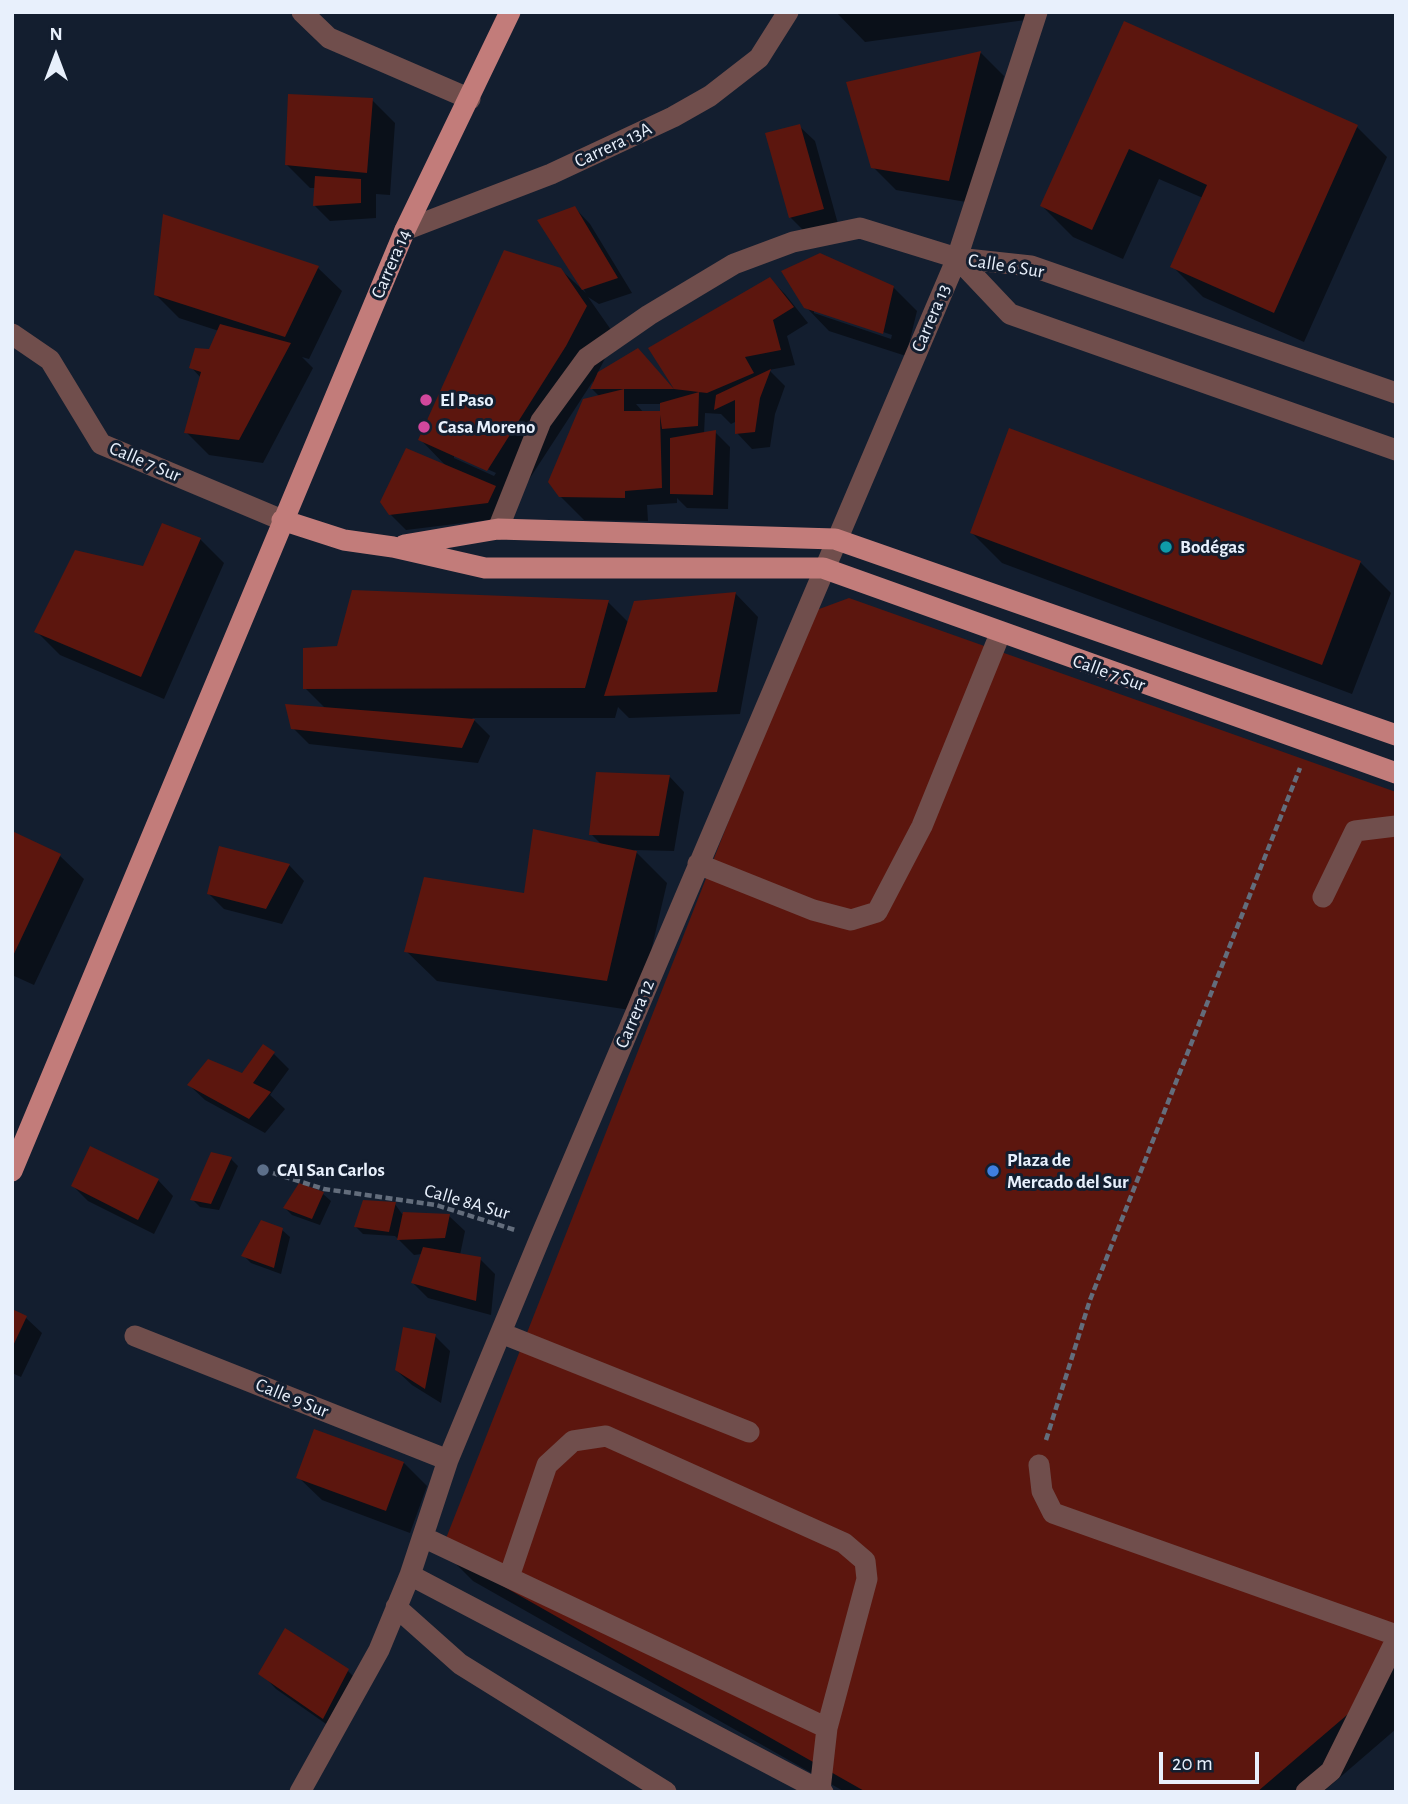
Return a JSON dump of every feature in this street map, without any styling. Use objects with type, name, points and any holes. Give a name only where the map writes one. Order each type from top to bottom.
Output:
[{"type":"main road","name":"Carrera 14","points":[[12,1171],[405,230],[510,12]]},
{"type":"main road","points":[[282,520],[344,540],[394,547],[485,568],[823,568]]},
{"type":"main road","name":"Calle 7 Sur","points":[[394,547],[498,529],[835,539],[1396,735]]},
{"type":"main road","name":"Calle 7 Sur","points":[[823,568],[1000,634],[1396,773]]},
{"type":"street","points":[[302,12],[329,38],[470,99]]},
{"type":"street","name":"Carrera 13A","points":[[405,230],[526,184],[673,117],[710,96],[759,58],[788,12]]},
{"type":"street","name":"Carrera 13","points":[[823,568],[957,258],[1037,12]]},
{"type":"street","points":[[498,529],[541,421],[587,358],[734,264],[793,242],[860,228],[957,258]]},
{"type":"street","name":"Calle 6 Sur","points":[[957,258],[1031,266],[1396,393]]},
{"type":"street","name":"Calle 6 Sur","points":[[957,258],[1010,314],[1396,450]]},
{"type":"street","name":"Calle 7 Sur","points":[[12,334],[50,360],[102,444],[282,520]]},
{"type":"street","name":"Carrera 12","points":[[300,1792],[379,1650],[410,1575],[448,1460],[823,568]]},
{"type":"street","points":[[698,864],[813,911],[851,920],[877,912],[922,826],[1000,634]]},
{"type":"street","points":[[1323,897],[1355,831],[1396,826]]},
{"type":"street","points":[[501,1333],[749,1432]]},
{"type":"street","name":"Calle 9 Sur","points":[[135,1336],[448,1460]]},
{"type":"street","points":[[410,1575],[821,1791],[827,1728],[867,1579],[865,1561],[844,1543],[606,1436],[573,1441],[547,1465],[509,1577]]},
{"type":"street","points":[[1039,1465],[1042,1491],[1053,1513],[1396,1637],[1331,1771],[1306,1792]]},
{"type":"street","points":[[423,1537],[827,1728]]},
{"type":"street","points":[[396,1607],[460,1664],[666,1792]]},
{"type":"path","points":[[1039,1465],[1090,1300],[1309,744]]},
{"type":"path","name":"Calle 8A Sur","points":[[263,1170],[324,1189],[436,1205],[540,1238]]},
{"type":"building","points":[[1124,21],[1358,125],[1274,313],[1170,267],[1207,185],[1129,149],[1092,230],[1040,206]]},
{"type":"building","points":[[981,51],[949,181],[871,168],[846,82]]},
{"type":"building","points":[[288,94],[373,98],[367,173],[285,165]]},
{"type":"building","points":[[800,124],[824,209],[789,218],[765,133]]},
{"type":"building","points":[[315,176],[361,179],[361,203],[313,206]]},
{"type":"building","points":[[575,206],[618,278],[582,290],[537,220]]},
{"type":"building","points":[[163,214],[319,266],[285,337],[154,295]]},
{"type":"building","points":[[504,250],[561,268],[587,306],[566,346],[487,471],[418,440]]},
{"type":"building","points":[[820,253],[894,286],[883,334],[804,308],[781,271]]},
{"type":"building","points":[[770,277],[794,307],[773,320],[781,350],[745,357],[754,373],[707,393],[674,389],[648,348]]},
{"type":"building","points":[[220,324],[291,343],[239,440],[184,433],[201,372],[189,368],[195,348],[209,349]]},
{"type":"building","points":[[638,348],[674,389],[590,389],[598,372]]},
{"type":"building","points":[[771,369],[760,398],[755,432],[735,434],[735,400],[714,410],[716,395]]},
{"type":"building","points":[[624,389],[624,411],[660,411],[660,403],[699,392],[698,426],[662,429],[660,415],[662,488],[625,491],[625,498],[559,497],[548,482],[583,399]]},
{"type":"building","name":"Bodégas","points":[[1009,428],[1361,561],[1322,665],[970,533]]},
{"type":"building","points":[[716,430],[713,495],[670,494],[670,438]]},
{"type":"building","points":[[406,448],[496,486],[488,503],[389,515],[380,502]]},
{"type":"building","points":[[162,523],[201,538],[141,677],[34,632],[75,550],[143,566]]},
{"type":"building","points":[[352,590],[609,600],[585,688],[303,689],[303,648],[337,646]]},
{"type":"building","points":[[736,592],[717,692],[604,696],[634,601]]},
{"type":"building","name":"Plaza de Mercado del Sur","points":[[849,598],[1396,792],[1396,1654],[1382,1685],[1257,1792],[866,1792],[441,1551],[811,612]]},
{"type":"building","points":[[285,704],[475,719],[462,748],[291,729]]},
{"type":"building","points":[[596,772],[670,775],[659,836],[589,835]]},
{"type":"building","points":[[533,829],[637,851],[607,981],[404,952],[424,877],[524,893]]},
{"type":"building","points":[[12,831],[61,854],[12,958]]},
{"type":"building","points":[[219,846],[290,864],[266,909],[207,894]]},
{"type":"building","points":[[263,1044],[275,1052],[253,1083],[271,1092],[249,1119],[187,1085],[208,1059],[242,1073]]},
{"type":"building","points":[[90,1146],[159,1179],[138,1220],[71,1186]]},
{"type":"building","points":[[211,1152],[232,1157],[211,1204],[190,1200]]},
{"type":"building","points":[[299,1183],[324,1192],[312,1219],[283,1208]]},
{"type":"building","points":[[363,1200],[396,1202],[389,1232],[354,1227]]},
{"type":"building","points":[[403,1212],[450,1214],[445,1238],[397,1240]]},
{"type":"building","points":[[261,1220],[283,1228],[274,1268],[241,1256]]},
{"type":"building","points":[[423,1247],[481,1257],[476,1301],[411,1283]]},
{"type":"building","points":[[12,1309],[27,1316],[12,1348]]},
{"type":"building","points":[[403,1327],[436,1334],[425,1389],[395,1370]]},
{"type":"building","points":[[314,1429],[404,1462],[386,1511],[296,1478]]},
{"type":"building","points":[[285,1628],[349,1669],[323,1719],[258,1674]]},
{"type":"place","name":"El Paso","points":[[426,400]]},
{"type":"place","name":"Casa Moreno","points":[[424,427]]},
{"type":"place","name":"Bodégas","points":[[1166,547]]},
{"type":"place","name":"CAI San Carlos","points":[[263,1170]]},
{"type":"place","name":"Plaza de Mercado del Sur","points":[[993,1171]]}]
